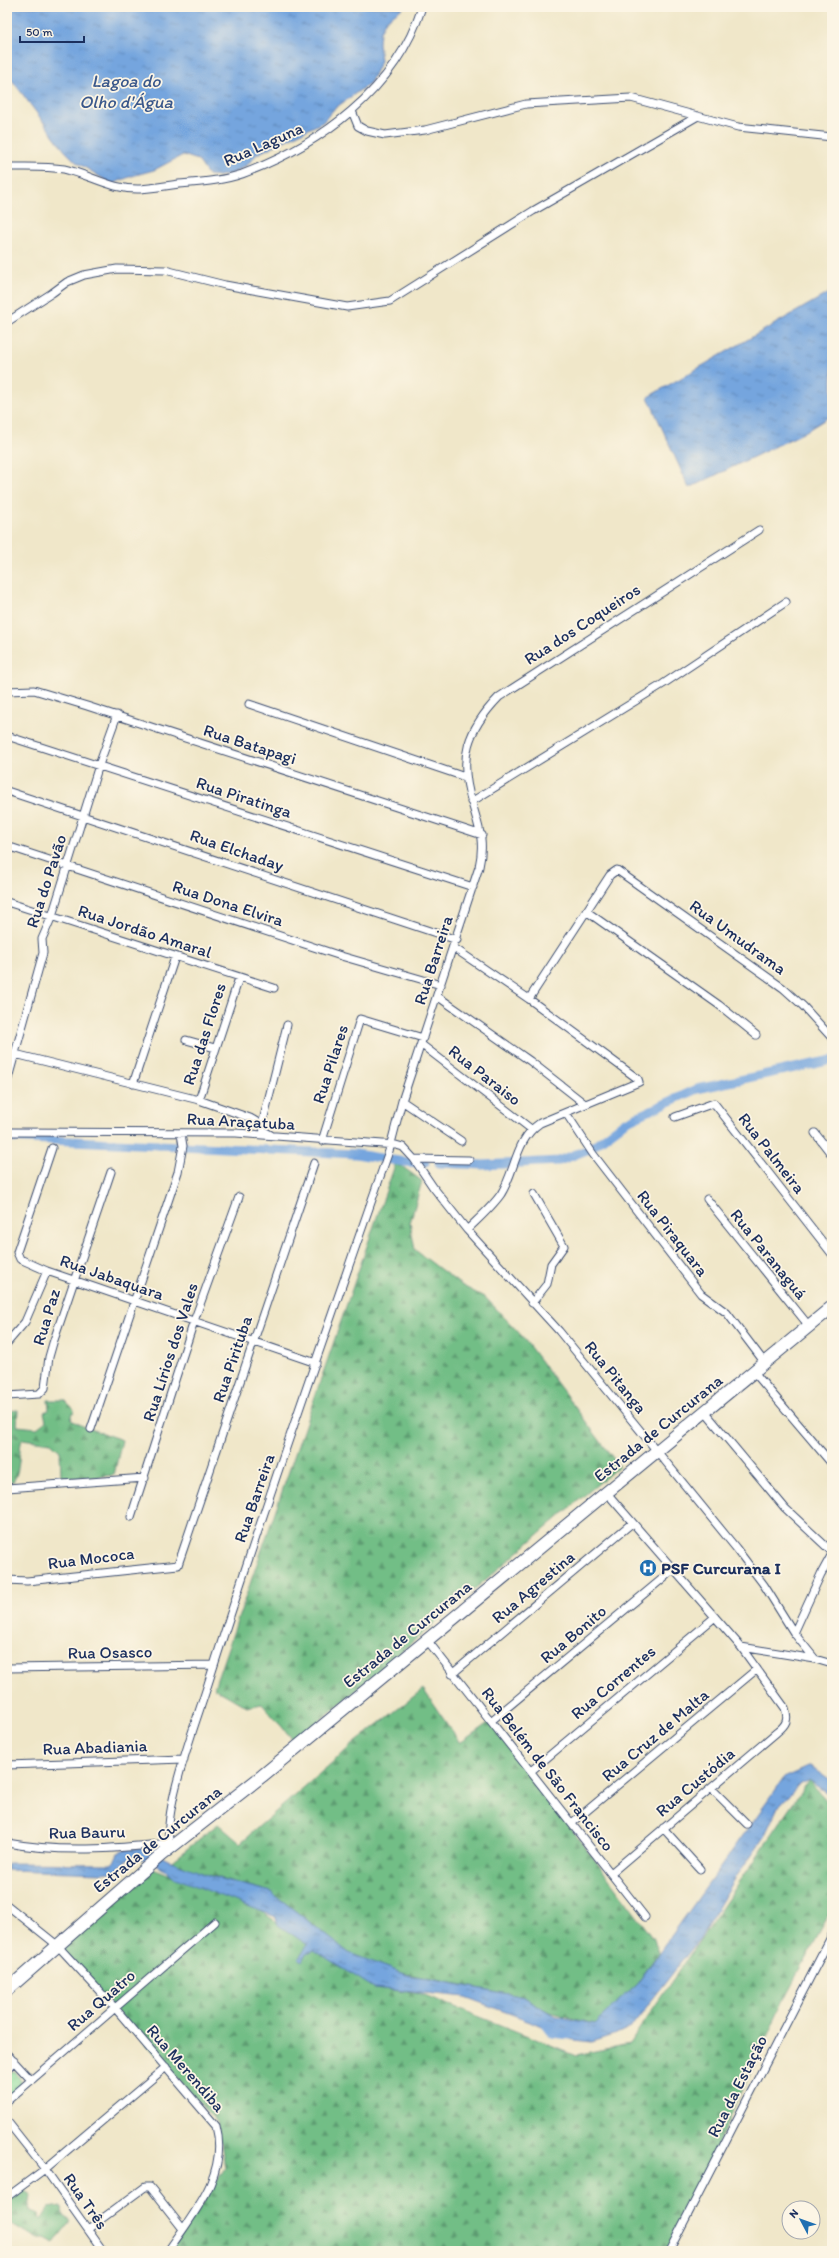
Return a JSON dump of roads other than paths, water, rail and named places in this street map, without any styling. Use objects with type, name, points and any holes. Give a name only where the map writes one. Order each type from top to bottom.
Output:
[{"type":"main road","name":"Estrada de Curcurana","points":[[7,1990],[166,1848],[256,1780],[832,1307]]},
{"type":"street","name":"Rua Laguna","points":[[7,167],[64,169],[116,188],[140,189],[214,181],[241,174],[281,156],[322,134],[352,111],[378,85],[397,60],[410,36],[422,7]]},
{"type":"street","points":[[352,111],[358,126],[367,131],[386,135],[425,130],[526,104],[631,98],[738,127],[832,137]]},
{"type":"street","points":[[7,322],[67,282],[84,274],[117,269],[165,270],[225,284],[347,306],[390,301],[533,211],[698,116]]},
{"type":"street","name":"Rua dos Coqueiros","points":[[465,777],[466,752],[474,730],[482,715],[499,697],[759,530]]},
{"type":"street","points":[[471,802],[662,684],[786,602]]},
{"type":"street","name":"Rua Batapagi","points":[[7,691],[34,690],[118,715],[482,835]]},
{"type":"street","points":[[250,704],[465,777]]},
{"type":"street","name":"Rua do Pavão","points":[[7,1082],[43,953],[42,939],[52,916],[99,765],[118,715]]},
{"type":"street","name":"Rua Piratinga","points":[[7,736],[473,887]]},
{"type":"street","name":"Rua Barreira","points":[[166,1848],[170,1816],[184,1759],[214,1665],[385,1163],[402,1101],[440,985],[457,940],[483,852],[482,835],[471,802],[465,777]]},
{"type":"street","name":"Rua Elchaday","points":[[7,791],[457,940]]},
{"type":"street","name":"Rua Dona Elvira","points":[[7,846],[341,956],[440,985]]},
{"type":"street","name":"Rua Umudrama","points":[[586,912],[610,875],[617,870],[782,988],[803,1006],[832,1038]]},
{"type":"street","name":"Rua Jordão Amaral","points":[[7,902],[239,978],[274,988]]},
{"type":"street","points":[[529,998],[586,912],[719,1004],[756,1035]]},
{"type":"street","points":[[454,948],[529,998],[638,1079],[639,1082],[566,1113],[540,1122],[531,1129],[515,1158],[500,1195],[467,1230]]},
{"type":"street","points":[[133,1084],[175,957]]},
{"type":"street","name":"Rua das Flores","points":[[199,1100],[239,978]]},
{"type":"street","points":[[437,996],[530,1061],[585,1104]]},
{"type":"street","name":"Rua Pilares","points":[[322,1141],[360,1019],[422,1042]]},
{"type":"street","points":[[262,1125],[287,1025]]},
{"type":"street","points":[[186,1040],[215,1048]]},
{"type":"street","name":"Rua Paraiso","points":[[422,1042],[531,1129]]},
{"type":"street","points":[[7,1052],[199,1100],[250,1118],[262,1125],[264,1130],[273,1136]]},
{"type":"street","points":[[402,1101],[461,1141]]},
{"type":"street","name":"Rua Palmeira","points":[[676,1117],[714,1103],[832,1254]]},
{"type":"street","name":"Rua Piraquara","points":[[566,1113],[593,1154],[701,1294],[727,1313],[765,1363]]},
{"type":"street","name":"Rua Araçatuba","points":[[7,1132],[181,1134],[236,1133],[389,1148],[403,1147],[414,1159]]},
{"type":"street","points":[[815,1133],[832,1155]]},
{"type":"street","points":[[91,1429],[178,1172],[182,1146],[181,1134]]},
{"type":"street","name":"Rua Jabaquara","points":[[52,1148],[17,1252],[20,1259],[47,1271],[254,1341],[316,1364]]},
{"type":"street","points":[[414,1159],[469,1160]]},
{"type":"street","name":"Rua Pitanga","points":[[414,1159],[433,1187],[467,1230],[559,1331],[657,1451],[764,1585],[794,1633],[815,1659]]},
{"type":"street","name":"Rua Pirituba","points":[[178,1565],[314,1163]]},
{"type":"street","name":"Rua Paz","points":[[7,1396],[39,1394],[44,1391],[49,1357],[73,1280],[110,1172]]},
{"type":"street","points":[[532,1303],[547,1284],[551,1264],[564,1246],[534,1194]]},
{"type":"street","name":"Rua Lírios dos Vales","points":[[131,1517],[145,1478],[194,1321],[238,1197]]},
{"type":"street","name":"Rua Paranaguá","points":[[707,1199],[809,1326]]},
{"type":"street","points":[[7,1343],[25,1322],[47,1271]]},
{"type":"street","points":[[7,1337],[7,1343]]},
{"type":"street","points":[[754,1372],[832,1464]]},
{"type":"street","points":[[705,1412],[785,1508],[832,1553],[794,1633]]},
{"type":"street","points":[[7,1488],[145,1478]]},
{"type":"street","points":[[606,1492],[715,1616],[741,1647],[757,1670]]},
{"type":"street","name":"Rua Agrestina","points":[[452,1674],[632,1523]]},
{"type":"street","name":"Rua Mococa","points":[[7,1580],[28,1581],[178,1565]]},
{"type":"street","name":"Rua Bonito","points":[[491,1722],[674,1569]]},
{"type":"street","name":"Rua Correntes","points":[[531,1771],[715,1616]]},
{"type":"street","name":"Rua Belém de São Francisco","points":[[426,1640],[645,1917]]},
{"type":"street","points":[[741,1647],[815,1659],[832,1664]]},
{"type":"street","name":"Rua Osasco","points":[[7,1668],[214,1665]]},
{"type":"street","name":"Rua Custódia","points":[[611,1873],[662,1828],[785,1726],[788,1717],[785,1708],[757,1670]]},
{"type":"street","name":"Rua Cruz de Malta","points":[[572,1823],[757,1670]]},
{"type":"street","name":"Rua Abadiania","points":[[7,1765],[184,1759]]},
{"type":"street","points":[[711,1788],[747,1824]]},
{"type":"street","points":[[662,1828],[700,1869]]},
{"type":"street","name":"Rua Bauru","points":[[7,1843],[59,1850],[166,1848]]},
{"type":"street","name":"Rua Merendiba","points":[[7,1905],[57,1945],[115,2008],[216,2126],[218,2138],[214,2178],[208,2190],[168,2251]]},
{"type":"street","name":"Rua Quatro","points":[[7,2102],[215,1922]]},
{"type":"street","name":"Rua da Estação","points":[[669,2251],[832,1935]]},
{"type":"street","points":[[7,2054],[31,2080]]},
{"type":"street","points":[[7,2069],[14,2061]]},
{"type":"street","points":[[7,2197],[45,2169],[166,2067]]},
{"type":"street","name":"Rua Três","points":[[7,2121],[45,2169],[102,2251]]},
{"type":"street","points":[[88,2229],[145,2187],[150,2187],[183,2229]]},
{"type":"street","points":[[7,2248],[10,2251]]},
{"type":"water","name":"Lagoa do Olho d'Água","points":[[7,7],[404,7],[386,20],[380,32],[379,43],[381,61],[370,83],[334,109],[323,122],[257,154],[247,165],[233,173],[219,176],[208,175],[198,160],[183,155],[154,170],[132,176],[112,184],[76,162],[65,151],[12,80],[7,77]]},
{"type":"water","points":[[832,291],[832,415],[803,433],[689,488],[648,397]]},
{"type":"water","points":[[811,1766],[832,1781],[832,1796],[809,1780],[800,1784],[777,1809],[764,1837],[736,1877],[700,1938],[631,2027],[614,2035],[592,2042],[573,2040],[530,2021],[465,1997],[374,1988],[314,1950],[307,1953],[303,1961],[298,1958],[308,1945],[278,1925],[276,1917],[173,1877],[163,1868],[147,1860],[127,1859],[117,1871],[103,1873],[7,1870],[7,1863],[113,1864],[118,1853],[131,1848],[148,1849],[168,1860],[213,1877],[271,1892],[349,1953],[407,1975],[524,1997],[556,2016],[594,2024],[637,1984],[784,1778]]},
{"type":"waterway","points":[[439,1163],[483,1165],[559,1161],[589,1149],[625,1122],[697,1089],[832,1060]]},
{"type":"waterway","points":[[7,1138],[356,1154],[404,1162],[425,1163]]},
{"type":"waterway","points":[[543,2021],[552,2033],[570,2035]]},
{"type":"place","name":"PSF Curcurana I","points":[[648,1568]]}]
